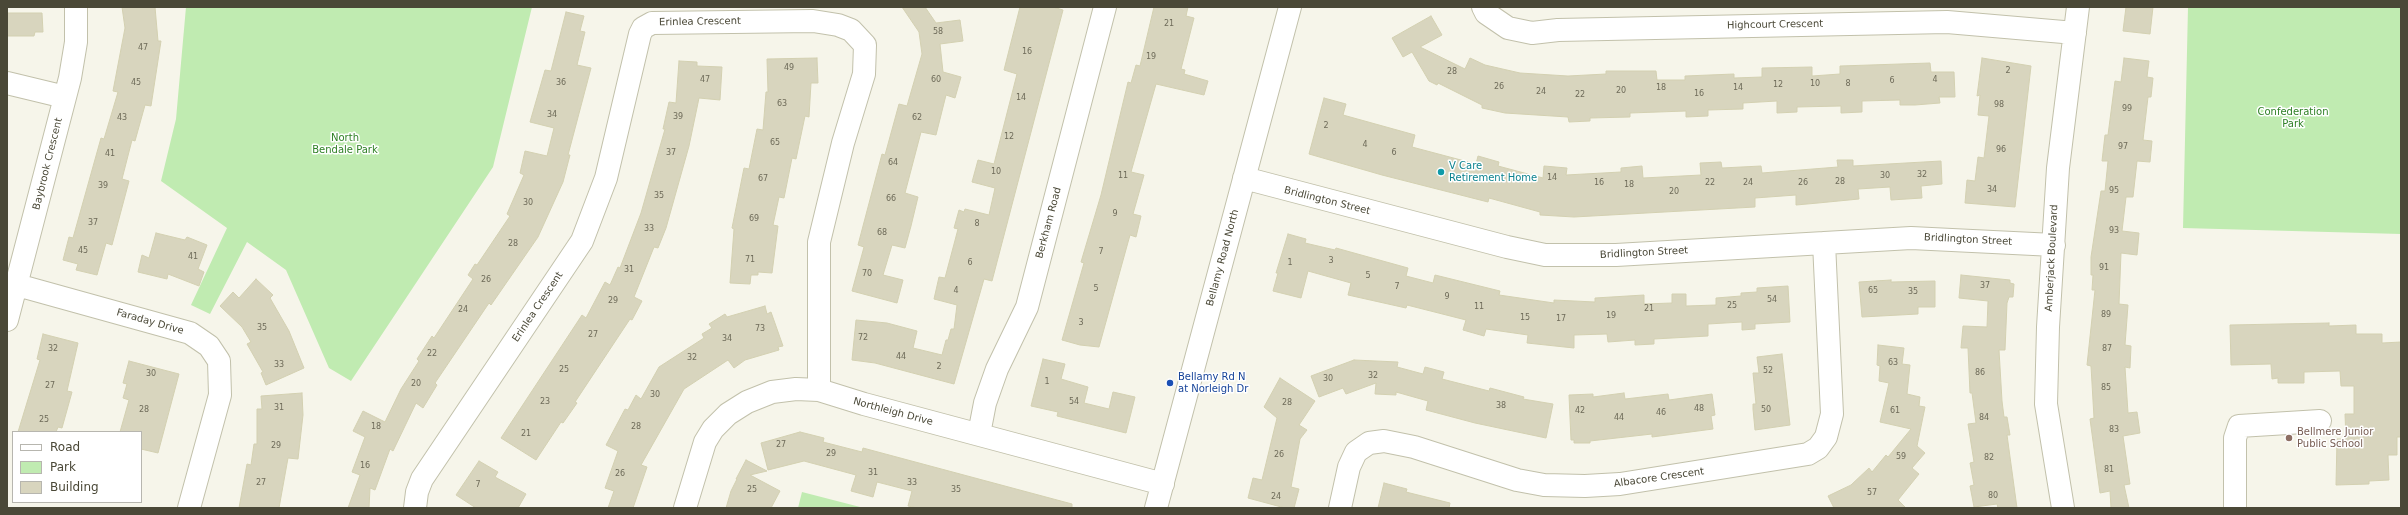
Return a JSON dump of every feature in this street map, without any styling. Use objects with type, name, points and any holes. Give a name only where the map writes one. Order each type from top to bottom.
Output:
[{"type":"street","name":"Baybrook Crescent","points":[[7,320],[65,97],[76,42],[76,7]]},
{"type":"street","name":"Berkham Road","points":[[978,434],[985,403],[996,369],[1027,307],[1105,7]]},
{"type":"street","name":"Bellamy Road North","points":[[1156,508],[1290,7]]},
{"type":"street","name":"Highcourt Crescent","points":[[1483,7],[1486,13],[1508,28],[1532,33],[1558,30],[1947,22],[2075,33]]},
{"type":"street","name":"Amberjack Boulevard","points":[[2062,508],[2046,404],[2048,327],[2058,168],[2078,7]]},
{"type":"street","name":"Erinlea Crescent","points":[[415,508],[418,492],[429,468],[582,241],[606,178],[640,34],[643,28],[652,23],[813,21],[838,25],[851,30],[865,45],[864,74],[843,143],[819,242],[818,390]]},
{"type":"street","points":[[7,83],[65,97]]},
{"type":"street","name":"Bridlington Street","points":[[1244,178],[1492,244],[1546,255],[1616,255],[1935,238],[2054,245]]},
{"type":"street","name":"Albacore Crescent","points":[[1340,508],[1356,452],[1369,443],[1384,441],[1414,447],[1517,480],[1544,485],[1585,486],[1620,484],[1808,454],[1818,448],[1826,437],[1832,414],[1824,243]]},
{"type":"street","name":"Faraday Drive","points":[[17,285],[190,333],[209,346],[219,361],[220,395],[189,508]]},
{"type":"street","name":"Northleigh Drive","points":[[685,508],[705,442],[713,429],[728,414],[746,402],[772,392],[796,389],[818,390],[1163,484]]},
{"type":"street","points":[[2235,508],[2235,438],[2238,426],[2320,421]]},
{"type":"green space","name":"North Bendale Park","points":[[186,7],[532,7],[493,167],[351,381],[329,368],[286,270],[247,242],[210,314],[191,305],[227,228],[161,181],[176,119]]},
{"type":"green space","name":"Confederation Park","points":[[2188,7],[2401,7],[2401,234],[2183,228]]},
{"type":"green space","points":[[802,492],[864,508],[798,508]]},
{"type":"building","points":[[122,7],[155,7],[158,41],[161,41],[151,106],[145,105],[135,141],[132,140],[122,179],[129,181],[112,245],[106,243],[97,275],[76,270],[78,264],[63,260],[69,237],[73,238],[101,138],[104,139],[118,92],[113,91],[125,28]]},
{"type":"building","points":[[902,7],[925,7],[936,23],[960,20],[963,41],[940,44],[943,72],[961,77],[955,98],[946,95],[936,135],[921,132],[905,193],[918,197],[911,226],[905,248],[892,245],[883,275],[903,280],[897,303],[852,291],[864,247],[858,245],[882,154],[885,155],[899,104],[907,106],[922,54],[919,32]]},
{"type":"building","points":[[1020,7],[1053,7],[1063,10],[992,281],[984,279],[954,384],[875,363],[852,360],[856,320],[887,323],[917,331],[913,348],[942,355],[951,329],[954,329],[957,305],[934,299],[939,277],[945,278],[958,229],[954,228],[959,210],[964,212],[965,209],[989,215],[995,188],[972,182],[978,160],[994,164],[1017,74],[1004,70]]},
{"type":"building","points":[[1154,7],[1188,7],[1186,16],[1194,18],[1181,69],[1185,70],[1184,74],[1208,81],[1204,95],[1156,84],[1131,172],[1144,175],[1133,214],[1141,216],[1136,237],[1130,235],[1099,347],[1080,345],[1062,340],[1084,263],[1081,262],[1101,195],[1128,82],[1131,83],[1136,65],[1140,66]]},
{"type":"building","points":[[2126,7],[2153,7],[2150,34],[2123,31]]},
{"type":"building","points":[[566,12],[584,16],[580,31],[585,32],[577,65],[591,68],[568,155],[570,155],[563,182],[538,237],[491,305],[489,303],[435,383],[437,385],[423,408],[416,403],[393,451],[390,449],[375,490],[370,488],[369,508],[348,508],[360,475],[352,472],[365,437],[353,431],[363,411],[385,422],[401,389],[419,361],[417,359],[432,336],[434,338],[473,279],[468,275],[475,264],[477,265],[510,216],[507,214],[524,175],[520,173],[525,151],[547,156],[554,128],[530,122],[545,70],[551,71]]},
{"type":"building","points":[[7,13],[42,13],[43,32],[35,32],[34,36],[7,36]]},
{"type":"building","points":[[1431,16],[1442,35],[1420,47],[1465,69],[1470,58],[1485,65],[1520,73],[1568,76],[1606,74],[1606,71],[1656,71],[1657,80],[1685,80],[1685,76],[1734,74],[1734,78],[1762,77],[1762,68],[1812,67],[1812,76],[1840,74],[1840,66],[1930,63],[1931,72],[1954,72],[1955,97],[1939,97],[1940,103],[1915,105],[1900,105],[1900,100],[1862,101],[1862,112],[1841,113],[1841,106],[1797,107],[1797,112],[1777,113],[1777,101],[1743,103],[1743,109],[1708,110],[1708,116],[1686,117],[1686,111],[1630,113],[1630,117],[1590,118],[1590,121],[1569,122],[1568,117],[1505,113],[1482,108],[1482,105],[1438,83],[1437,85],[1429,81],[1412,52],[1403,57],[1392,38]]},
{"type":"building","points":[[817,58],[818,83],[811,83],[809,117],[805,116],[796,159],[792,158],[784,198],[779,197],[773,225],[778,226],[772,273],[758,272],[758,275],[751,275],[750,284],[730,283],[734,229],[732,228],[744,168],[749,169],[757,129],[763,130],[766,92],[768,92],[767,59]]},
{"type":"building","points":[[1982,58],[2031,66],[2015,207],[1965,203],[1967,180],[1975,181],[1978,157],[1984,158],[1989,116],[1978,115],[1980,95],[1977,96]]},
{"type":"building","points":[[2124,58],[2149,61],[2147,77],[2153,78],[2151,97],[2148,97],[2143,140],[2152,141],[2150,162],[2137,161],[2133,197],[2126,197],[2122,231],[2139,233],[2137,255],[2121,253],[2119,304],[2128,305],[2125,345],[2131,346],[2130,368],[2125,367],[2128,413],[2137,412],[2140,433],[2123,436],[2130,484],[2124,485],[2129,508],[2111,508],[2110,491],[2100,493],[2090,419],[2094,418],[2091,366],[2087,365],[2095,290],[2092,290],[2093,275],[2091,275],[2091,257],[2101,191],[2105,191],[2108,161],[2102,161],[2105,135],[2108,135],[2115,81],[2121,82]]},
{"type":"building","points":[[679,61],[697,62],[697,66],[722,67],[720,100],[699,98],[689,146],[666,228],[658,248],[654,247],[634,297],[642,301],[632,320],[630,319],[575,402],[577,403],[563,423],[561,422],[536,460],[501,438],[582,315],[586,318],[605,282],[610,285],[618,267],[620,268],[641,213],[665,129],[663,129],[669,102],[676,103]]},
{"type":"building","points":[[1324,98],[1346,104],[1343,115],[1415,135],[1412,147],[1476,164],[1478,156],[1499,162],[1498,166],[1543,178],[1544,166],[1567,168],[1566,175],[1621,172],[1621,168],[1642,166],[1643,178],[1701,175],[1700,163],[1721,162],[1722,168],[1761,166],[1762,173],[1838,167],[1837,160],[1853,160],[1853,166],[1941,161],[1942,184],[1921,186],[1922,198],[1891,200],[1890,187],[1858,189],[1859,199],[1796,205],[1796,195],[1755,198],[1755,207],[1574,217],[1540,215],[1540,212],[1489,198],[1488,202],[1382,175],[1309,154]]},
{"type":"building","points":[[156,233],[185,240],[187,237],[207,245],[198,269],[204,272],[199,286],[168,274],[167,279],[138,272],[142,255],[149,258]]},
{"type":"building","points":[[1288,234],[1306,239],[1305,243],[1335,250],[1336,248],[1408,268],[1406,276],[1433,283],[1435,275],[1500,291],[1499,295],[1554,303],[1554,300],[1595,302],[1595,298],[1644,295],[1644,304],[1672,303],[1672,294],[1686,294],[1686,306],[1716,305],[1716,298],[1741,296],[1741,293],[1757,292],[1757,288],[1788,286],[1790,322],[1755,324],[1755,329],[1742,330],[1742,322],[1708,324],[1708,336],[1654,339],[1654,344],[1635,345],[1635,340],[1608,342],[1607,334],[1574,335],[1574,348],[1527,343],[1528,335],[1486,329],[1484,336],[1463,330],[1466,320],[1407,305],[1406,308],[1348,295],[1351,283],[1308,271],[1301,298],[1273,291],[1278,273],[1276,273]]},
{"type":"building","points":[[1961,275],[2010,280],[2010,283],[2014,284],[2013,297],[2009,297],[2007,303],[2005,350],[1999,350],[2002,401],[2004,417],[2007,417],[2010,435],[2007,435],[2017,508],[1998,508],[1997,504],[1974,507],[1970,486],[1974,485],[1970,463],[1974,462],[1968,424],[1976,423],[1972,393],[1970,393],[1968,348],[1961,348],[1963,326],[1987,327],[1988,301],[1959,298]]},
{"type":"building","points":[[256,279],[273,295],[270,298],[289,331],[304,368],[266,385],[261,373],[263,372],[247,344],[251,342],[242,327],[220,306],[233,292],[239,298]]},
{"type":"building","points":[[1891,280],[1891,282],[1935,281],[1935,307],[1918,307],[1918,314],[1862,317],[1859,282]]},
{"type":"building","points":[[765,306],[767,314],[771,312],[783,346],[778,347],[779,350],[745,360],[734,368],[728,360],[684,389],[641,465],[647,467],[633,508],[608,508],[614,491],[605,488],[618,451],[606,445],[625,409],[628,410],[636,395],[641,399],[659,367],[704,338],[702,334],[712,328],[709,324],[725,314],[727,317]]},
{"type":"building","points":[[2329,323],[2329,326],[2356,325],[2356,334],[2382,334],[2382,343],[2401,342],[2401,437],[2397,437],[2397,455],[2388,455],[2389,480],[2369,481],[2369,484],[2336,485],[2337,439],[2346,439],[2345,414],[2354,414],[2354,386],[2341,386],[2340,371],[2304,372],[2304,383],[2278,383],[2278,378],[2272,379],[2271,364],[2231,365],[2230,325]]},
{"type":"building","points":[[43,334],[78,343],[67,391],[72,392],[62,428],[58,427],[56,431],[18,431],[40,360],[37,359]]},
{"type":"building","points":[[1878,345],[1904,348],[1902,364],[1910,365],[1907,394],[1920,397],[1919,406],[1925,407],[1917,446],[1925,453],[1912,468],[1919,474],[1898,500],[1906,508],[1834,508],[1828,496],[1851,485],[1869,468],[1872,472],[1886,455],[1888,457],[1911,429],[1880,422],[1889,383],[1879,381],[1880,366],[1877,365]]},
{"type":"building","points":[[1782,354],[1790,425],[1755,430],[1753,404],[1756,404],[1753,373],[1759,373],[1757,357]]},
{"type":"building","points":[[1043,359],[1065,364],[1061,379],[1088,387],[1084,403],[1109,409],[1113,392],[1135,397],[1126,433],[1057,416],[1058,412],[1031,406]]},
{"type":"building","points":[[1354,360],[1398,362],[1397,367],[1423,374],[1425,367],[1444,372],[1442,379],[1489,391],[1490,388],[1524,397],[1523,399],[1553,404],[1546,438],[1475,423],[1426,410],[1428,401],[1396,392],[1396,395],[1375,394],[1376,383],[1346,394],[1343,388],[1319,397],[1311,376]]},
{"type":"building","points":[[129,361],[179,374],[158,453],[142,449],[142,431],[120,431],[129,400],[123,398],[127,384],[123,383]]},
{"type":"building","points":[[1280,378],[1315,401],[1299,425],[1307,430],[1300,439],[1291,487],[1299,489],[1294,508],[1285,508],[1248,498],[1253,478],[1262,480],[1277,418],[1264,407]]},
{"type":"building","points":[[302,393],[303,415],[298,459],[288,458],[279,508],[239,508],[247,464],[251,465],[254,444],[257,444],[257,409],[262,409],[261,396]]},
{"type":"building","points":[[1624,393],[1625,399],[1668,394],[1669,400],[1712,394],[1715,415],[1711,416],[1713,429],[1652,437],[1652,434],[1590,441],[1590,443],[1574,443],[1574,440],[1571,440],[1569,395],[1593,394],[1593,397]]},
{"type":"building","points":[[800,432],[824,438],[823,442],[862,452],[863,448],[1072,504],[1072,508],[917,508],[908,506],[912,491],[877,482],[873,497],[851,491],[856,475],[804,461],[768,470],[761,443]]},
{"type":"building","points":[[746,460],[767,471],[750,475],[780,491],[771,508],[726,508],[736,479]]},
{"type":"building","points":[[479,461],[498,472],[495,477],[526,494],[518,508],[476,508],[456,495]]},
{"type":"building","points":[[1384,483],[1407,489],[1406,492],[1450,503],[1449,508],[1378,508]]},
{"type":"place","name":"V Care Retirement Home","points":[[1441,172]]},
{"type":"place","name":"Bellamy Rd N at Norleigh Dr","points":[[1170,383]]},
{"type":"place","name":"Bellmere Junior Public School","points":[[2289,438]]}]
